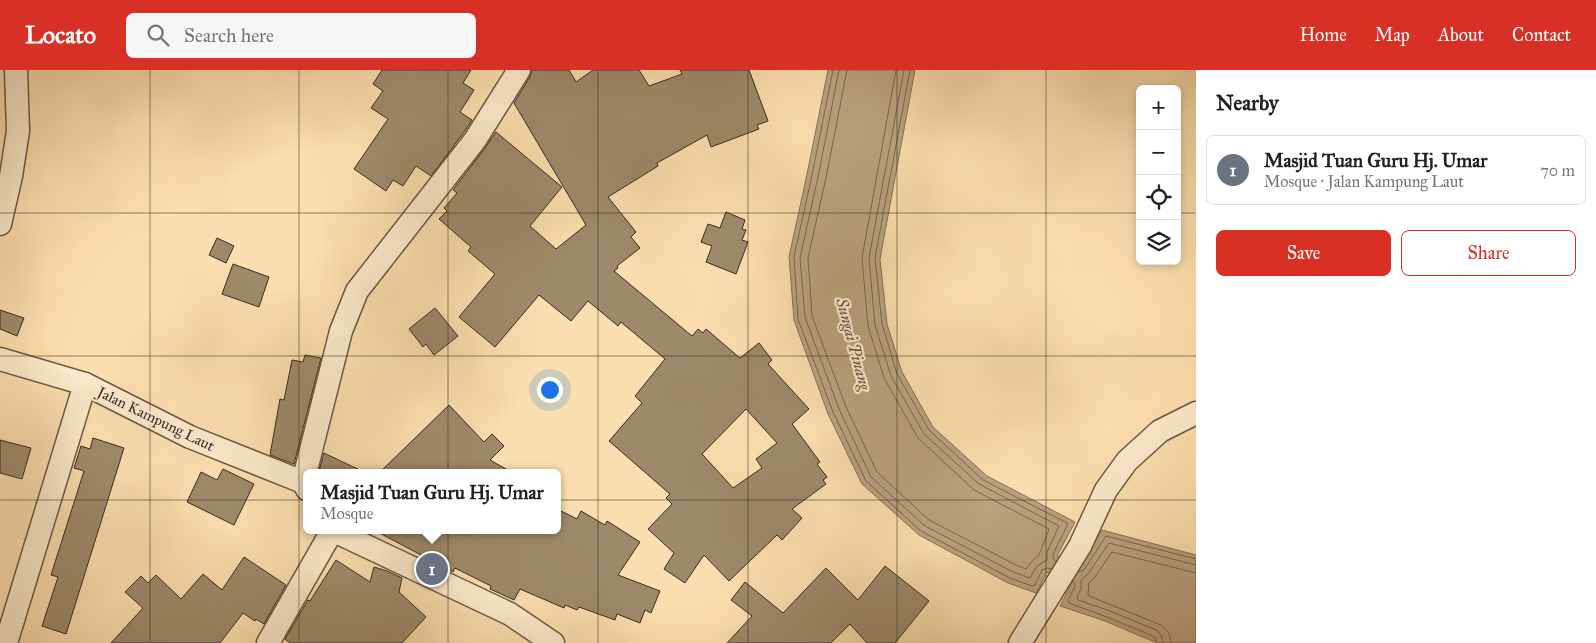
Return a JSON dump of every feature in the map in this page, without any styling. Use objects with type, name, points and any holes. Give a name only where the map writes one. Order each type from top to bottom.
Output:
[{"type":"street","points":[[0,224],[11,176],[18,131],[16,70]]},
{"type":"street","points":[[309,469],[341,331],[357,291],[475,140],[519,70]]},
{"type":"street","name":"Jalan Kampung Laut","points":[[0,359],[85,384],[190,437],[303,484]]},
{"type":"street","points":[[6,643],[9,598],[85,384]]},
{"type":"street","points":[[1020,643],[1080,546],[1106,490],[1127,460],[1160,431],[1196,412]]},
{"type":"street","points":[[268,643],[330,534]]},
{"type":"street","points":[[338,534],[510,614],[553,643]]},
{"type":"water","name":"Sungai Pinang","points":[[828,70],[915,70],[880,259],[887,324],[902,372],[933,427],[987,476],[1075,522],[1057,556],[1079,568],[1102,530],[1196,555],[1196,643],[1157,643],[1105,621],[1060,606],[1071,585],[1047,572],[1036,593],[1008,583],[919,535],[862,484],[828,414],[794,320],[789,257]]},
{"type":"building","points":[[382,70],[471,70],[463,83],[474,90],[460,112],[472,120],[431,176],[416,166],[403,186],[393,180],[386,191],[354,169],[388,119],[371,108],[383,91],[373,84]]},
{"type":"building","points":[[532,70],[569,70],[576,82],[593,70],[639,70],[649,86],[682,74],[680,70],[749,70],[768,121],[757,125],[759,129],[711,147],[707,135],[657,163],[658,166],[608,197],[636,232],[631,237],[640,248],[617,266],[618,268],[614,271],[692,336],[698,329],[703,333],[706,329],[740,358],[759,343],[772,360],[768,364],[809,409],[792,424],[820,462],[817,464],[827,477],[823,480],[826,484],[792,509],[802,518],[782,540],[777,535],[729,581],[704,555],[685,583],[664,569],[674,553],[648,529],[672,504],[666,498],[670,494],[609,441],[642,403],[635,396],[665,359],[621,322],[618,326],[588,301],[571,321],[539,295],[495,347],[459,317],[495,274],[468,251],[471,247],[439,219],[447,211],[444,208],[457,193],[453,190],[496,132],[562,187],[530,226],[556,249],[586,225],[514,103],[530,77]],"holes":[[[746,409],[777,443],[756,459],[762,468],[733,488],[702,454]]]},
{"type":"building","points":[[726,212],[745,220],[742,229],[746,230],[742,240],[748,242],[736,274],[706,262],[712,246],[701,242],[708,224],[720,228]]},
{"type":"building","points":[[217,238],[234,246],[226,263],[209,255]]},
{"type":"building","points":[[233,264],[269,277],[259,307],[222,294]]},
{"type":"building","points":[[435,308],[458,336],[434,355],[426,344],[423,347],[409,329]]},
{"type":"building","points":[[0,310],[24,318],[17,336],[0,329]]},
{"type":"building","points":[[305,355],[321,358],[294,464],[270,455],[280,399],[284,400],[292,360],[303,362]]},
{"type":"building","points":[[449,405],[484,442],[492,434],[504,446],[490,460],[506,469],[383,469]]},
{"type":"building","points":[[93,438],[124,448],[66,634],[42,626],[58,577],[51,575],[84,471],[74,468],[81,446],[90,449]]},
{"type":"building","points":[[0,440],[31,448],[22,479],[0,473]]},
{"type":"building","points":[[324,453],[358,469],[320,469]]},
{"type":"building","points":[[223,469],[254,484],[234,525],[187,502],[201,472],[217,480]]},
{"type":"building","points":[[561,511],[577,519],[581,511],[605,525],[607,521],[640,542],[618,575],[660,591],[651,613],[645,610],[640,623],[617,614],[615,620],[579,607],[577,610],[565,605],[564,608],[520,589],[514,600],[490,589],[491,586],[455,568],[453,572],[382,534],[561,534]]},
{"type":"building","points":[[244,557],[286,585],[264,624],[256,619],[255,621],[243,613],[220,643],[111,643],[143,608],[125,592],[141,576],[148,583],[156,575],[181,599],[203,574],[222,590]]},
{"type":"building","points":[[336,560],[370,582],[374,567],[402,578],[399,592],[426,617],[402,643],[290,643],[285,639],[308,600],[310,601]]},
{"type":"building","points":[[885,566],[929,601],[895,643],[867,643],[850,624],[831,643],[727,643],[752,616],[731,600],[745,582],[783,613],[826,568],[858,600]]},
{"type":"place","name":"Masjid Tuan Guru Hj. Umar","points":[[432,569]]}]
